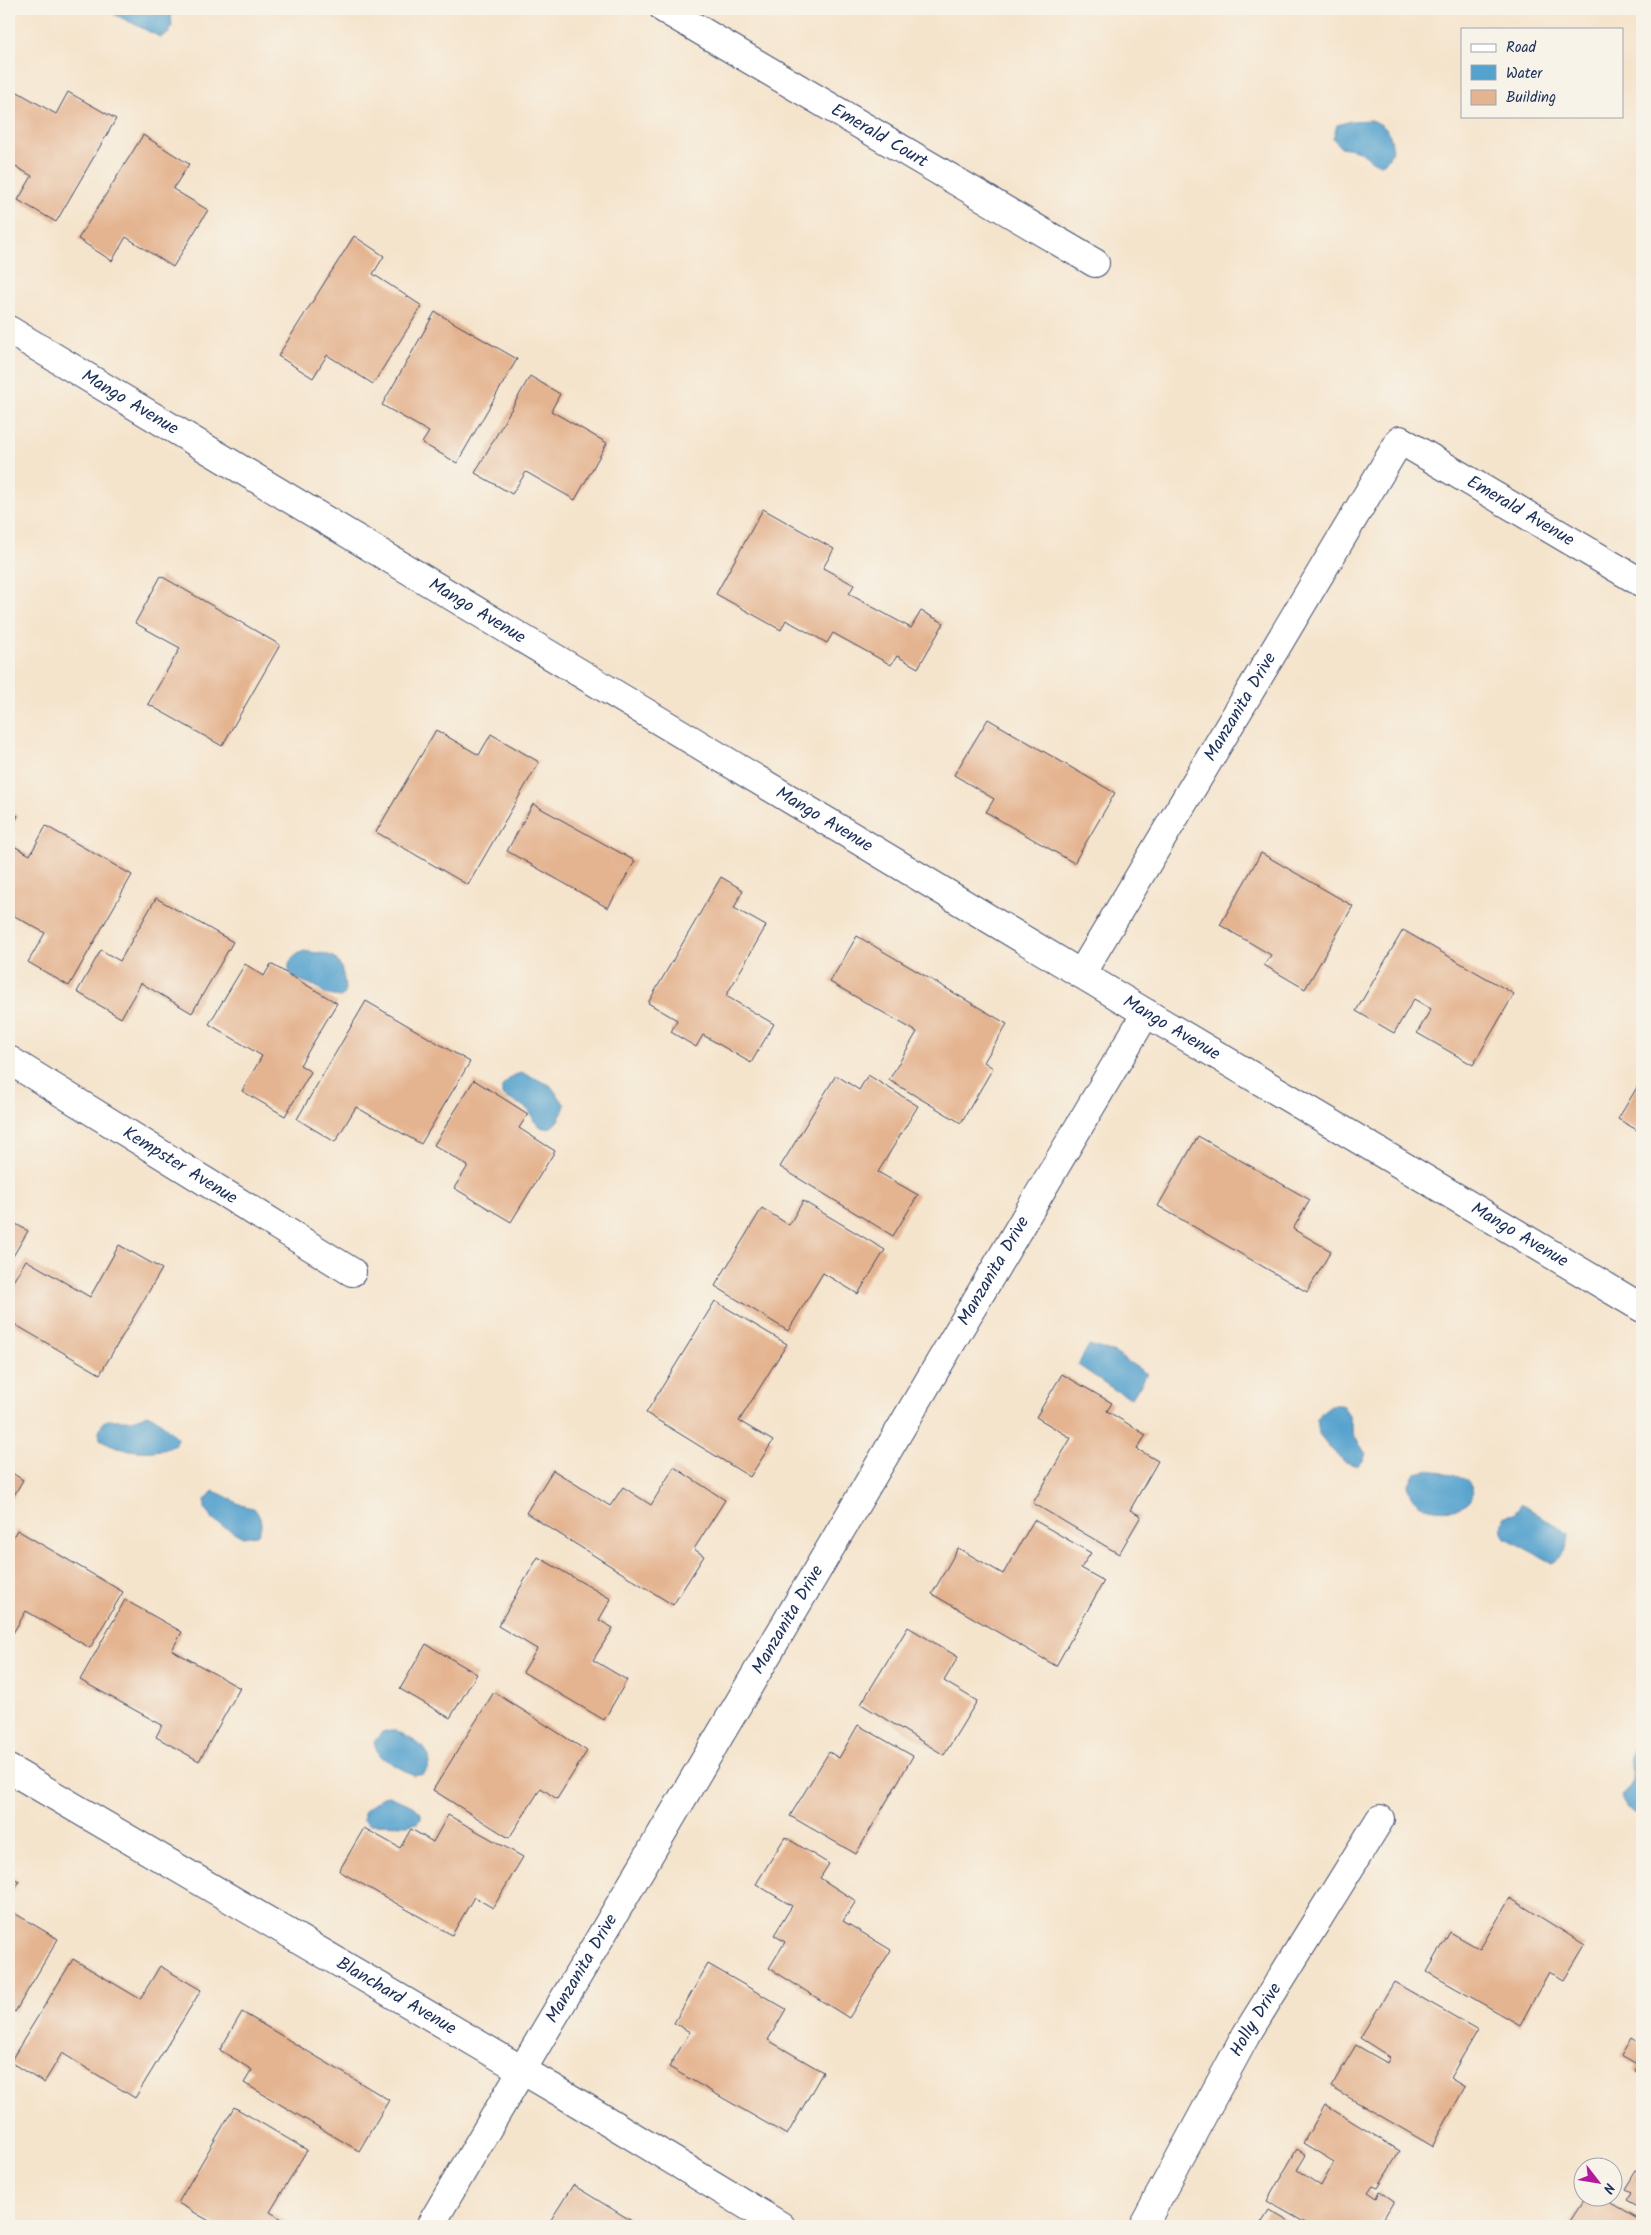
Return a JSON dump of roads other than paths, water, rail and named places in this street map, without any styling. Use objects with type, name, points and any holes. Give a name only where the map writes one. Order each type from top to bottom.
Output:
[{"type":"street","name":"Emerald Court","points":[[664,9],[1094,264]]},
{"type":"street","name":"Mango Avenue","points":[[9,330],[1146,1013],[1642,1308]]},
{"type":"street","name":"Manzanita Drive","points":[[1082,974],[1400,440]]},
{"type":"street","name":"Emerald Avenue","points":[[1400,440],[1642,583]]},
{"type":"street","name":"Manzanita Drive","points":[[430,2226],[1146,1013]]},
{"type":"street","name":"Kempster Avenue","points":[[9,1060],[352,1272]]},
{"type":"street","name":"Blanchard Avenue","points":[[9,1769],[522,2071],[780,2226]]},
{"type":"street","name":"Holly Drive","points":[[1143,2226],[1246,2035],[1380,1819]]},
{"type":"water","points":[[112,9],[170,9],[172,25],[169,33],[160,37],[112,13]]},
{"type":"water","points":[[1372,120],[1388,131],[1393,150],[1388,159],[1379,164],[1356,150],[1340,147],[1333,138],[1337,125],[1351,121]]},
{"type":"water","points":[[304,951],[325,954],[337,961],[344,977],[345,994],[340,997],[327,995],[317,987],[295,978],[289,971],[289,963],[295,955]]},
{"type":"water","points":[[523,1073],[550,1085],[565,1105],[559,1119],[548,1128],[538,1125],[527,1109],[502,1095],[502,1087],[506,1082],[514,1076]]},
{"type":"water","points":[[1089,1345],[1115,1353],[1147,1374],[1132,1398],[1115,1390],[1078,1365]]},
{"type":"water","points":[[1331,1405],[1342,1405],[1349,1415],[1354,1436],[1366,1454],[1363,1461],[1357,1466],[1343,1461],[1319,1434],[1317,1419]]},
{"type":"water","points":[[148,1414],[161,1422],[177,1438],[176,1445],[157,1451],[137,1451],[117,1447],[100,1439],[99,1432],[103,1422],[108,1420],[132,1420]]},
{"type":"water","points":[[1428,1470],[1443,1472],[1468,1480],[1473,1491],[1471,1499],[1466,1505],[1447,1510],[1419,1504],[1411,1496],[1408,1485],[1415,1473]]},
{"type":"water","points":[[213,1491],[242,1505],[254,1508],[261,1521],[257,1535],[243,1537],[213,1519],[205,1509],[205,1500]]},
{"type":"water","points":[[1522,1504],[1569,1534],[1565,1552],[1552,1563],[1506,1538],[1504,1535],[1502,1527],[1505,1516],[1514,1514]]},
{"type":"water","points":[[396,1730],[417,1743],[427,1753],[429,1759],[428,1766],[424,1774],[414,1776],[379,1756],[374,1742],[382,1732]]},
{"type":"water","points":[[1642,1744],[1642,1817],[1629,1810],[1622,1797],[1632,1784],[1631,1752],[1635,1745]]},
{"type":"water","points":[[389,1796],[414,1807],[421,1813],[421,1819],[417,1823],[408,1825],[368,1824],[364,1820],[364,1811],[383,1797]]}]
